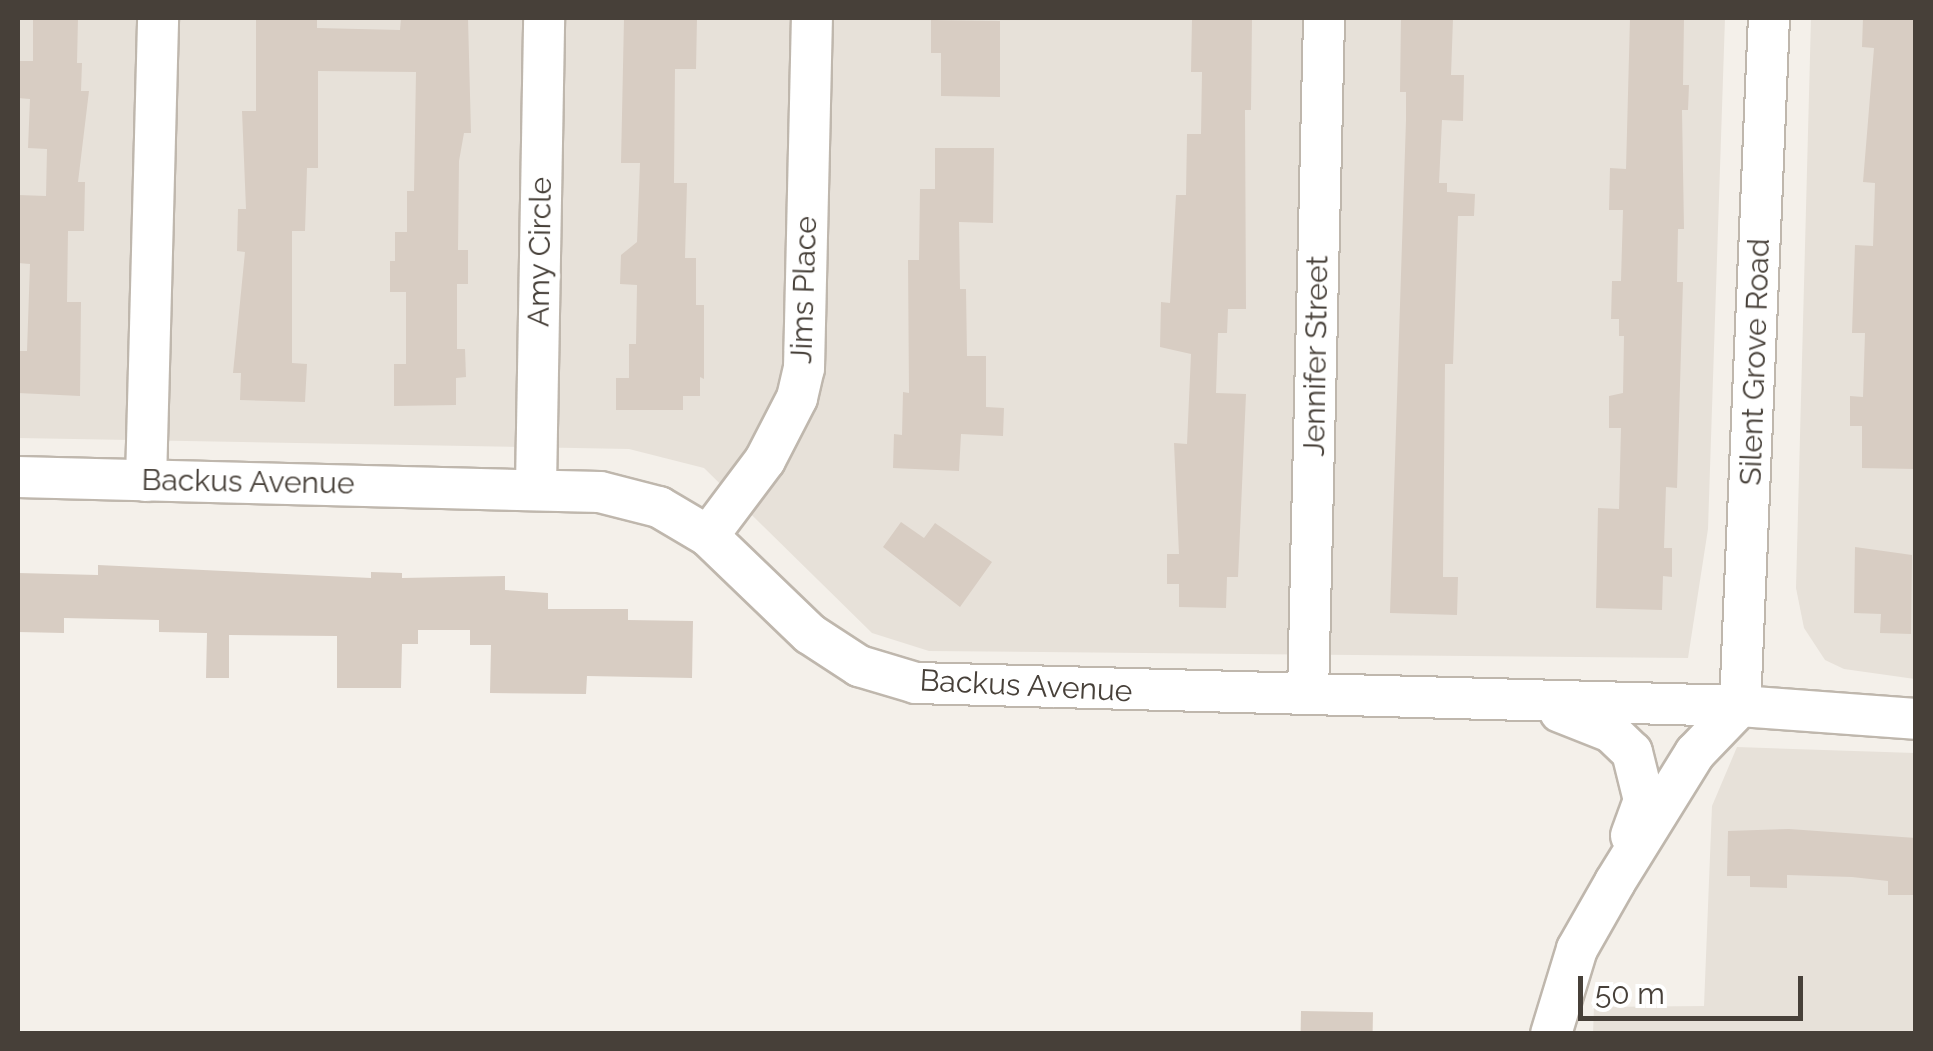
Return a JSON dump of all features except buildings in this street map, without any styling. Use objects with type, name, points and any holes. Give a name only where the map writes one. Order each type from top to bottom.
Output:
[{"type":"street","points":[[146,481],[158,18]]},
{"type":"street","name":"Amy Circle","points":[[536,486],[544,18]]},
{"type":"street","name":"Jims Place","points":[[708,536],[764,460],[797,398],[804,368],[812,18]]},
{"type":"street","name":"Jennifer Street","points":[[1308,694],[1324,18]]},
{"type":"street","name":"Silent Grove Road","points":[[1740,706],[1769,18]]},
{"type":"street","name":"Backus Avenue","points":[[18,477],[536,486],[659,506],[708,536],[810,634],[860,666],[916,684],[1740,706],[1916,719]]},
{"type":"street","points":[[1497,700],[1580,716],[1612,732],[1632,752],[1644,800],[1616,882]]},
{"type":"street","points":[[1551,1034],[1577,949],[1694,753],[1740,706]]},
{"type":"shaded area","points":[[18,18],[1725,18],[1708,529],[1688,658],[929,651],[872,633],[704,468],[629,449],[18,438]]},
{"type":"shaded area","points":[[1811,18],[1915,18],[1915,679],[1844,669],[1825,660],[1804,628],[1796,588]]},
{"type":"shaded area","points":[[1737,747],[1915,753],[1915,1033],[1593,1034],[1594,1007],[1704,1006],[1712,806]]}]
